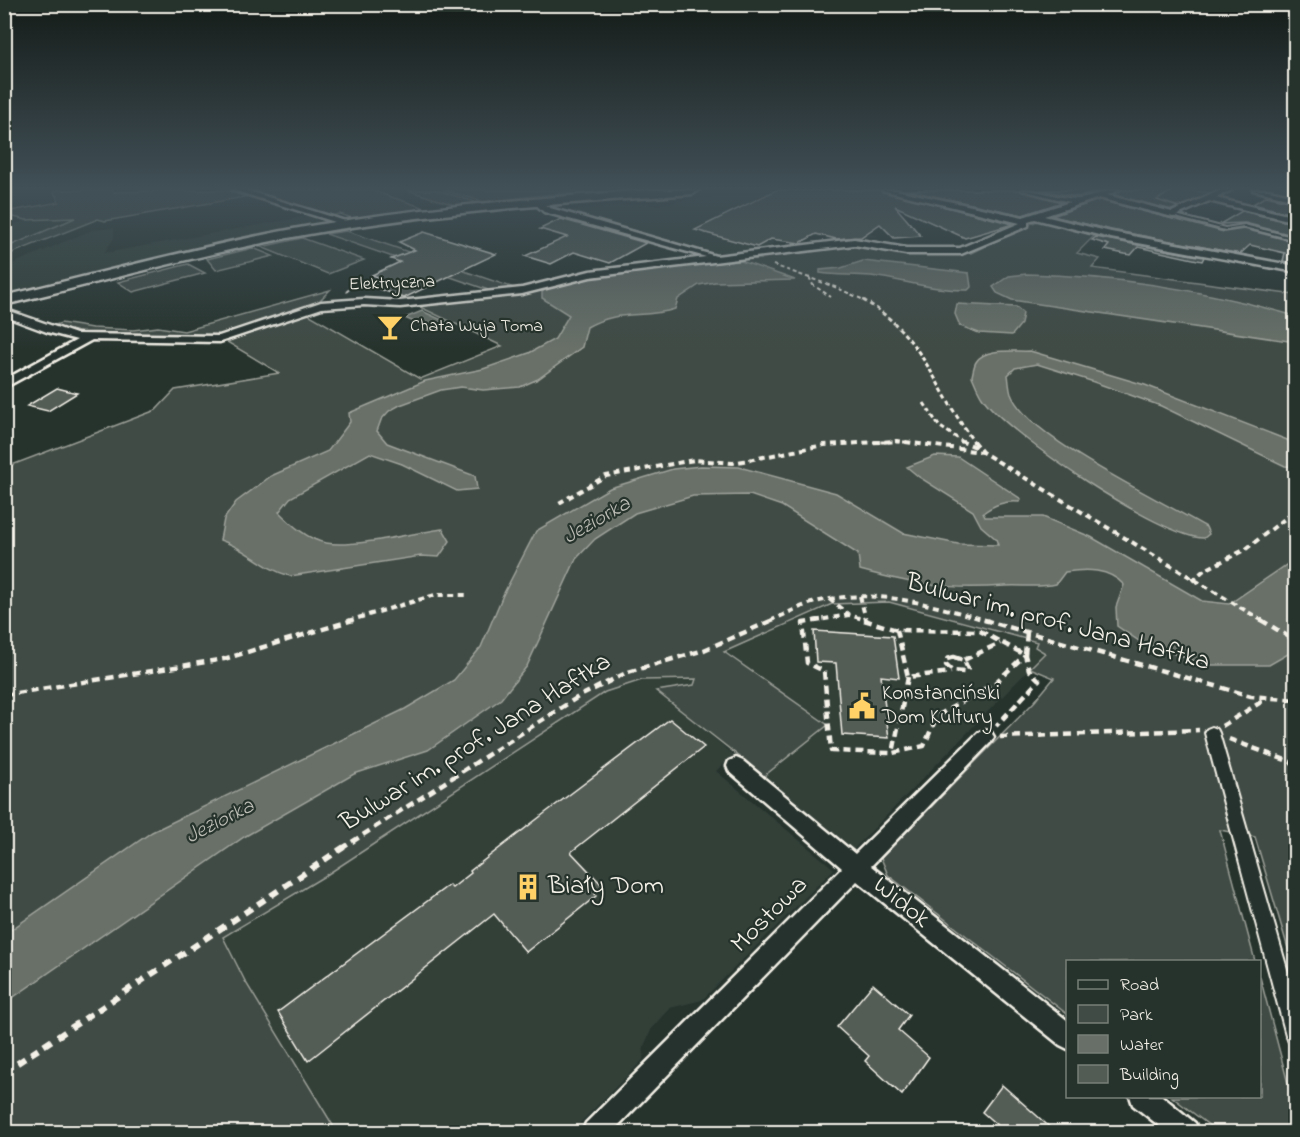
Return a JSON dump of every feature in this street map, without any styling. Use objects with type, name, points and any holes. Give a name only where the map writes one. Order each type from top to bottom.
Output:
[{"type":"main road","points":[[4,301],[248,243]]},
{"type":"street","points":[[665,243],[718,258]]},
{"type":"street","name":"Elektryczna","points":[[4,312],[51,330],[89,338],[220,339],[321,305],[353,302],[400,304],[522,291],[579,275],[846,243]]},
{"type":"street","name":"Elektryczna","points":[[861,243],[906,251],[961,251],[980,243]]},
{"type":"street","points":[[1155,243],[1296,269]]},
{"type":"street","points":[[4,385],[89,338]]},
{"type":"street","points":[[1212,733],[1296,1035]]},
{"type":"street","name":"Mostowa","points":[[595,1132],[985,737]]},
{"type":"street","name":"Widok","points":[[736,766],[857,868],[1066,1035]]},
{"type":"street","points":[[1144,1098],[1186,1132]]},
{"type":"path","points":[[747,255],[809,277],[868,302],[905,331],[920,352],[961,426],[982,452],[1191,581],[1296,641]]},
{"type":"path","points":[[809,277],[813,285],[831,297]]},
{"type":"path","points":[[924,403],[934,423],[940,429],[953,438],[978,448]]},
{"type":"path","points":[[559,503],[606,476],[694,460],[733,463],[824,445],[897,441],[982,452]]},
{"type":"path","points":[[1191,581],[1203,571],[1241,552],[1296,510]]},
{"type":"path","points":[[4,694],[224,658],[435,595],[470,596]]},
{"type":"path","points":[[860,596],[866,621]]},
{"type":"path","name":"Bulwar im. prof. Jana Haftka","points":[[4,1072],[308,870],[578,697],[628,672],[704,650],[812,603],[860,596],[895,597],[1266,699],[1296,700]]},
{"type":"path","points":[[828,599],[849,615],[897,630],[980,632],[1025,655]]},
{"type":"path","points":[[849,615],[803,623],[807,663],[824,671],[831,751],[893,753],[924,746],[937,716],[995,683],[1025,655]]},
{"type":"path","points":[[893,753],[908,677],[897,630]]},
{"type":"path","points":[[985,737],[1039,680],[1029,670],[1025,655],[1027,632]]},
{"type":"path","points":[[952,672],[946,666],[947,659],[954,657],[964,660],[1000,643]]},
{"type":"path","points":[[908,677],[965,672],[968,669],[964,660]]},
{"type":"path","points":[[1212,733],[1266,699]]},
{"type":"path","points":[[985,737],[1200,730],[1296,764]]},
{"type":"shaded area","points":[[61,243],[111,243],[104,253],[159,243],[219,243],[5,293],[5,267]]},
{"type":"shaded area","points":[[674,243],[773,243],[767,247],[772,249],[713,254]]},
{"type":"shaded area","points":[[889,602],[1037,643],[1045,653],[853,850],[764,776],[828,725],[724,652],[832,604]]},
{"type":"shaded area","points":[[696,679],[694,685],[657,691],[734,755],[716,771],[834,869],[702,1000],[670,1008],[664,1014],[652,1028],[644,1046],[643,1060],[571,1132],[337,1132],[245,981],[223,937],[328,874],[605,692],[642,680]]},
{"type":"green space","points":[[17,243],[38,243],[5,256],[5,248]]},
{"type":"green space","points":[[279,243],[316,243],[364,260],[328,274],[261,247]]},
{"type":"green space","points":[[352,243],[382,243],[520,290],[494,292]]},
{"type":"green space","points":[[991,243],[1087,243],[1077,253],[1100,259],[1092,268],[1295,295],[1295,972],[1255,837],[1220,830],[1255,960],[1066,960],[1066,1013],[888,875],[881,858],[1035,701],[1054,678],[1030,668],[1045,653],[1035,647],[1037,642],[889,602],[832,604],[724,652],[828,725],[764,776],[656,691],[694,685],[696,679],[642,680],[605,692],[328,874],[223,937],[245,981],[337,1132],[5,1132],[4,468],[156,410],[175,390],[279,373],[227,342],[305,312],[420,379],[502,346],[418,306],[419,303],[525,291],[567,279],[726,260],[760,259],[755,256],[851,244],[908,255],[971,253]]},
{"type":"green space","points":[[253,248],[273,256],[216,270],[207,259]]},
{"type":"green space","points":[[188,264],[205,273],[133,292],[118,282]]},
{"type":"green space","points":[[330,290],[315,305],[214,338],[87,334],[52,326],[61,323],[92,328],[133,330],[158,327],[184,331]]},
{"type":"green space","points":[[1261,981],[1295,1110],[1295,1132],[1218,1132],[1173,1098],[1261,1098]]},
{"type":"water","points":[[741,261],[795,280],[715,282],[699,285],[678,299],[675,309],[652,314],[609,318],[587,327],[582,347],[538,379],[520,387],[483,390],[461,387],[441,390],[400,405],[389,411],[381,420],[377,431],[387,443],[475,476],[477,489],[457,491],[402,464],[370,453],[290,498],[279,512],[306,535],[326,543],[368,542],[443,529],[450,541],[439,557],[421,556],[290,576],[271,569],[238,548],[220,540],[224,519],[236,502],[271,476],[328,451],[350,422],[349,413],[425,381],[483,369],[529,353],[555,339],[569,315],[542,298],[542,292],[555,284],[577,278],[636,269]]},
{"type":"water","points":[[863,261],[969,273],[971,287],[968,290],[944,289],[871,276],[820,273],[820,270],[841,268]]},
{"type":"water","points":[[1027,274],[1095,278],[1162,286],[1262,307],[1295,316],[1295,342],[1012,300],[997,293],[993,287],[1009,276]]},
{"type":"water","points":[[957,304],[1016,307],[1023,313],[1021,324],[1012,335],[979,333],[960,326],[955,314]]},
{"type":"water","points":[[422,311],[446,322],[429,329],[405,318]]},
{"type":"water","points":[[1030,351],[1145,385],[1295,443],[1295,467],[1285,466],[1161,406],[1091,381],[1037,364],[1015,368],[1008,375],[1011,394],[1022,411],[1042,430],[1098,467],[1206,527],[1209,534],[1204,538],[1184,534],[1155,522],[1122,504],[1052,458],[1021,435],[982,397],[972,376],[975,363],[980,357],[993,352]]},
{"type":"water","name":"Jeziorka","points":[[935,456],[958,457],[1021,499],[1019,502],[992,507],[983,513],[985,517],[1043,517],[1091,537],[1202,601],[1229,604],[1295,559],[1295,650],[1269,665],[1207,665],[1142,643],[1117,626],[1116,607],[1124,585],[1111,575],[1089,570],[1065,572],[1056,584],[1043,586],[949,587],[915,583],[860,570],[858,554],[782,506],[750,495],[693,496],[635,513],[595,539],[576,559],[527,666],[501,699],[428,750],[354,774],[244,837],[5,1003],[5,934],[152,832],[405,709],[454,680],[481,647],[503,595],[536,531],[610,488],[673,469],[701,466],[739,467],[836,493],[903,533],[958,544],[998,545],[996,539],[981,526],[973,511],[907,467]]},
{"type":"building","points":[[401,243],[460,243],[496,254],[404,298],[366,284],[378,277],[372,275],[400,262],[391,259],[415,250]]},
{"type":"building","points":[[554,243],[646,243],[610,263],[574,252],[551,264],[525,256]]},
{"type":"building","points":[[743,243],[764,243],[757,247]]},
{"type":"building","points":[[1102,243],[1129,243],[1204,257],[1202,261],[1138,247],[1131,255],[1105,250],[1109,245]]},
{"type":"building","points":[[1181,243],[1296,243],[1296,264],[1283,261],[1285,253],[1250,245],[1240,254]]},
{"type":"building","points":[[57,388],[77,393],[48,411],[27,406]]},
{"type":"building","name":"Konstanciński Dom Kultury","points":[[814,631],[893,636],[899,678],[881,676],[889,738],[842,735],[836,663],[816,662]]},
{"type":"building","name":"Biały Dom","points":[[670,719],[704,747],[571,852],[603,886],[595,894],[596,896],[526,952],[494,914],[308,1061],[278,1012],[449,885],[452,888],[471,873],[470,871]]},
{"type":"building","points":[[873,984],[909,1015],[898,1030],[929,1057],[902,1095],[865,1061],[869,1056],[837,1027]]},
{"type":"building","points":[[1002,1085],[1055,1132],[1005,1132],[982,1112]]},
{"type":"place","name":"Chata Wuja Toma","points":[[390,327]]},
{"type":"place","name":"Konstanciński Dom Kultury","points":[[862,706]]},
{"type":"place","name":"Biały Dom","points":[[528,887]]}]
